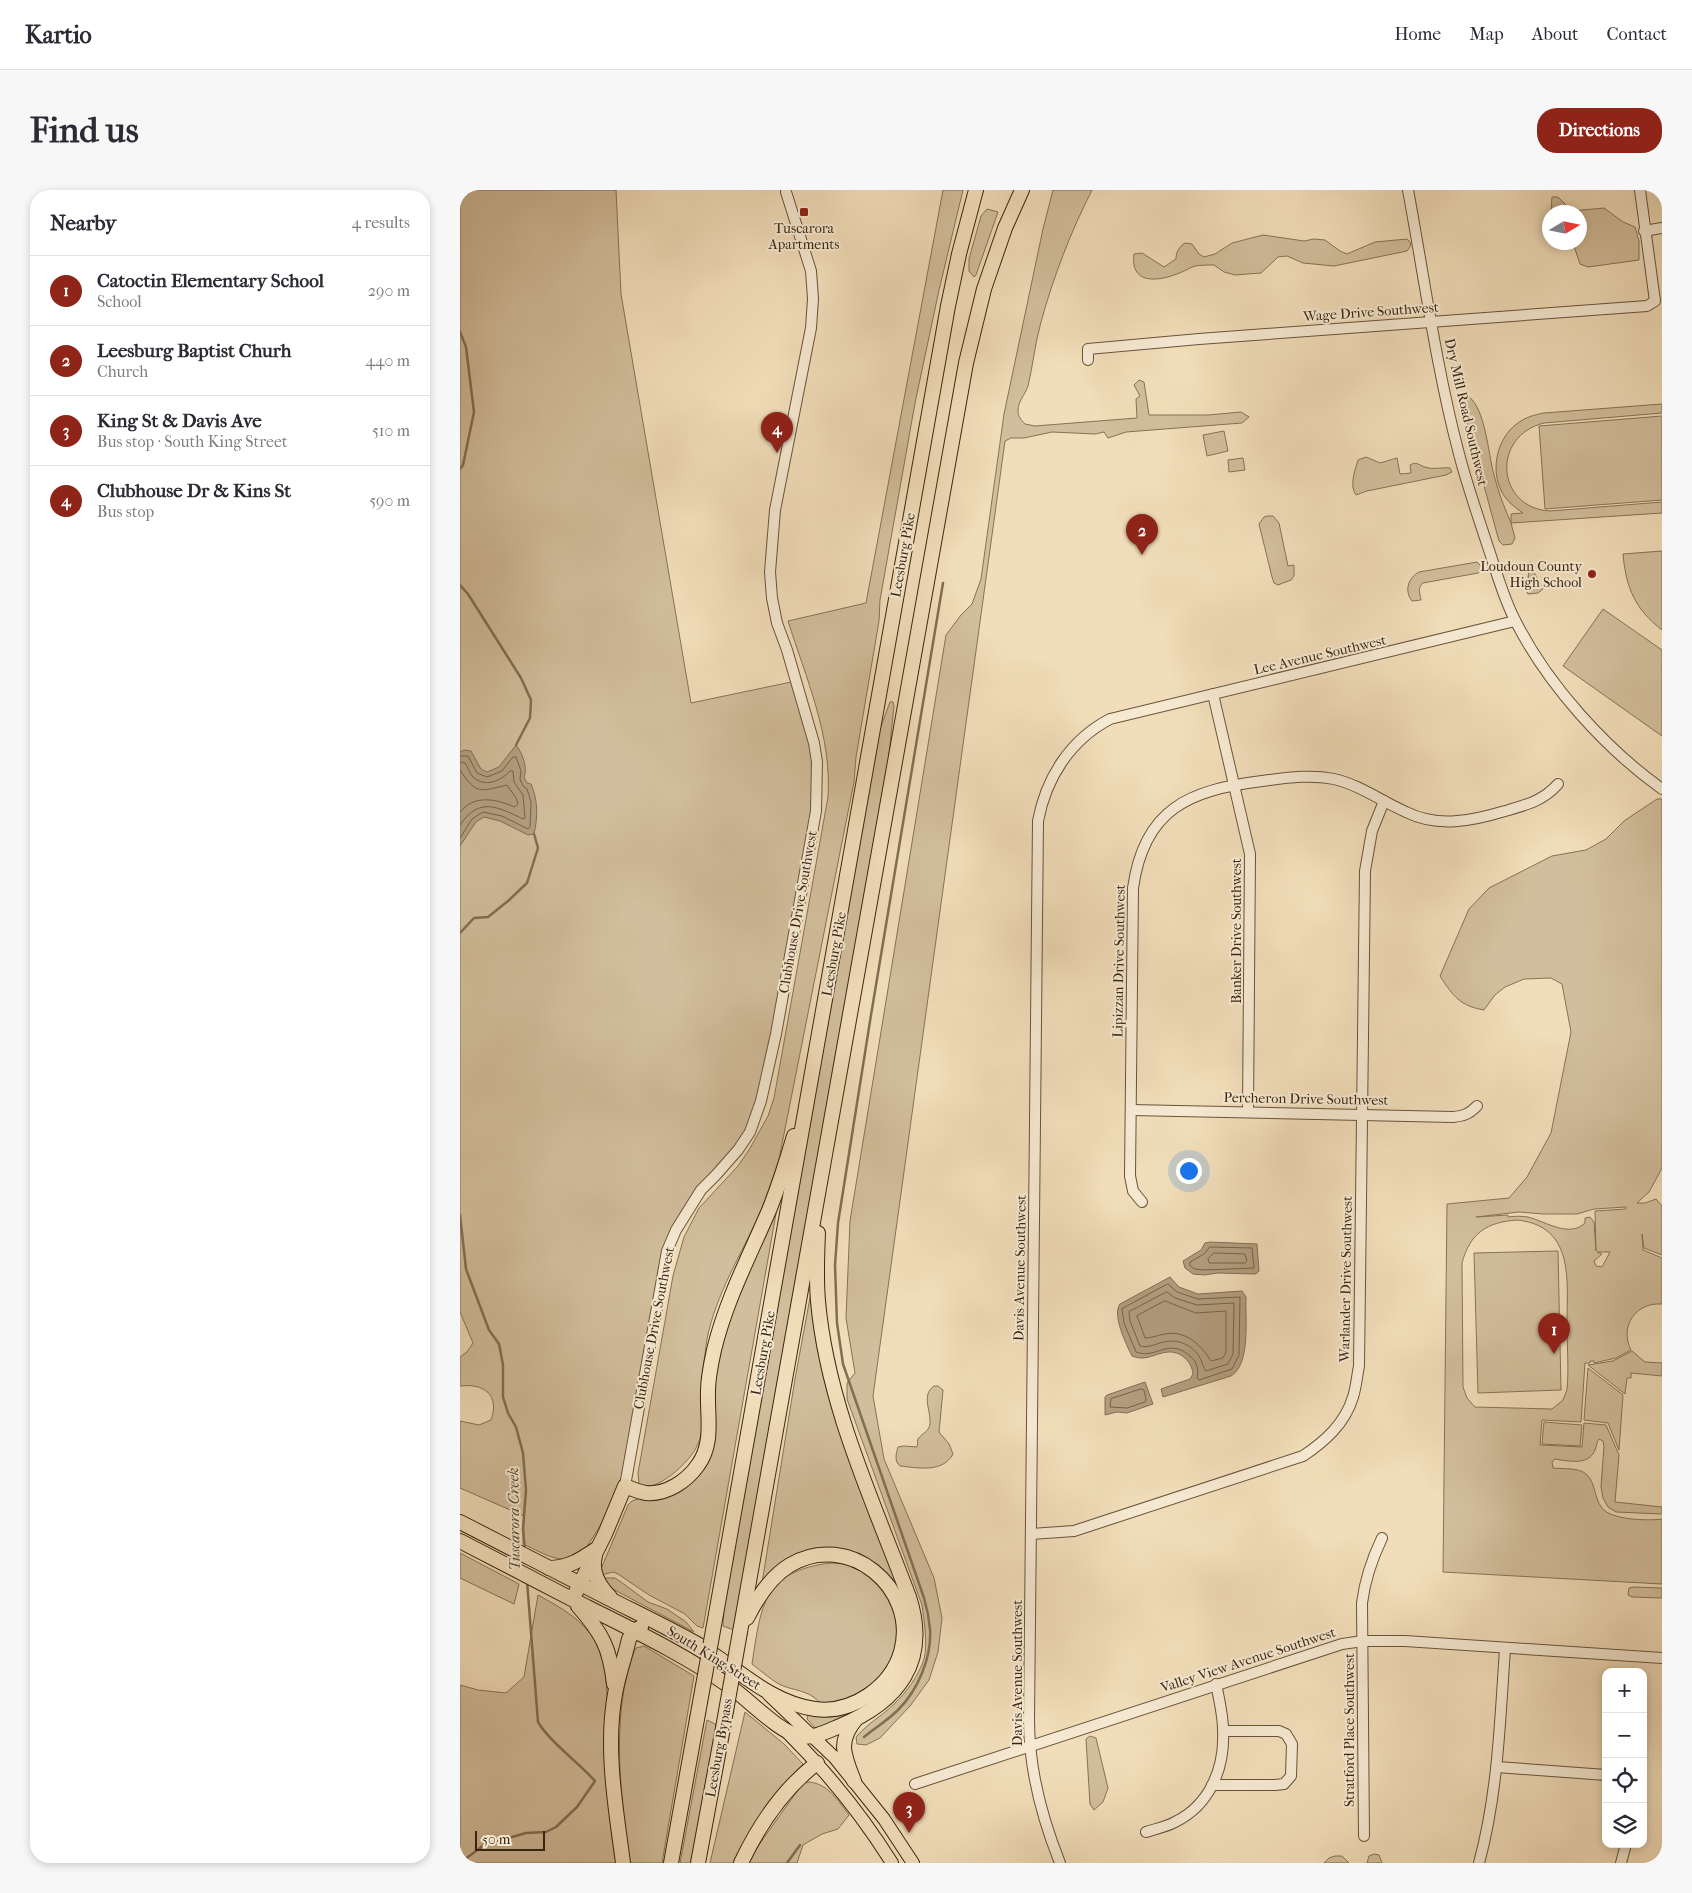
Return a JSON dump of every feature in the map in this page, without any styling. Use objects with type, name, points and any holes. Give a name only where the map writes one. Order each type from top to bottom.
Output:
[{"type":"highway","name":"Leesburg Pike","points":[[697,1720],[948,306],[959,254],[976,190]]},
{"type":"highway","name":"Leesburg Pike","points":[[740,1632],[966,363],[984,289],[1022,190]]},
{"type":"highway","points":[[625,1486],[646,1493],[665,1491],[690,1475],[699,1464],[706,1450],[709,1434],[709,1374],[719,1331],[742,1271],[770,1208],[784,1168],[814,1064]]},
{"type":"highway","points":[[787,1732],[798,1736],[813,1736],[856,1719],[887,1700],[903,1680],[916,1643],[916,1619],[849,1438],[827,1360],[816,1277],[820,1177]]},
{"type":"highway","name":"Clubhouse Drive Southwest","points":[[573,1600],[605,1534],[625,1486]]},
{"type":"highway","name":"South King Street","points":[[460,1522],[666,1628],[719,1658],[766,1691]]},
{"type":"highway","name":"South King Street","points":[[460,1540],[674,1651],[734,1689],[787,1732]]},
{"type":"highway","points":[[549,1568],[574,1564],[596,1550]]},
{"type":"highway","points":[[596,1550],[593,1563],[597,1578],[601,1586],[615,1602]]},
{"type":"highway","points":[[740,1632],[762,1592],[771,1580],[791,1564],[810,1557],[844,1556],[866,1564],[880,1575],[889,1586],[900,1608],[904,1628],[900,1653],[885,1681],[874,1692],[840,1707],[818,1710],[792,1704],[766,1691]]},
{"type":"highway","points":[[573,1600],[597,1628],[605,1642],[612,1666],[615,1695],[612,1745],[613,1777],[623,1863]]},
{"type":"highway","points":[[615,1695],[629,1638],[634,1631],[648,1625],[666,1628]]},
{"type":"highway","name":"Leesburg Bypass","points":[[698,1863],[740,1632]]},
{"type":"highway","points":[[854,1780],[843,1744],[847,1730],[856,1719]]},
{"type":"highway","name":"Leesburg Bypass","points":[[671,1863],[697,1720]]},
{"type":"highway","points":[[741,1863],[756,1834],[780,1799],[791,1785],[817,1762]]},
{"type":"main road","name":"South King Street","points":[[766,1691],[835,1758],[854,1780],[884,1819],[913,1863]]},
{"type":"main road","name":"South King Street","points":[[787,1732],[817,1762],[861,1817],[892,1863]]},
{"type":"street","name":"Dry Mill Road Southwest","points":[[1408,190],[1446,398],[1464,474],[1507,603],[1527,642],[1544,668],[1570,701],[1595,730],[1631,765],[1662,789]]},
{"type":"street","points":[[1640,190],[1644,231],[1662,228]]},
{"type":"street","name":"Clubhouse Drive Southwest","points":[[625,1486],[667,1251],[676,1230],[700,1190],[738,1150],[750,1132],[761,1101],[776,1034],[816,811],[817,762],[814,743],[787,650],[777,623],[772,598],[770,572],[775,510],[810,336],[813,299],[811,271],[786,192]]},
{"type":"street","name":"Wage Drive Southwest","points":[[1088,360],[1088,349],[1647,306],[1655,301],[1644,231]]},
{"type":"street","name":"Lee Avenue Southwest","points":[[1131,713],[1298,672],[1385,654],[1515,621]]},
{"type":"street","name":"Banker Drive Southwest","points":[[1213,694],[1250,854],[1248,1112]]},
{"type":"street","name":"Davis Avenue Southwest","points":[[1060,1863],[1043,1816],[1030,1746],[1029,1720],[1038,821],[1041,804],[1050,782],[1064,758],[1076,745],[1103,723],[1131,713]]},
{"type":"street","name":"Lipizzan Drive Southwest","points":[[1142,1202],[1133,1191],[1130,1176],[1132,888],[1136,869],[1152,830],[1168,813],[1201,794],[1234,785],[1292,777],[1331,778],[1350,783],[1407,813],[1429,820],[1450,823],[1469,821],[1539,800],[1550,794],[1558,784]]},
{"type":"street","name":"Warlander Drive Southwest","points":[[1031,1534],[1074,1531],[1303,1456],[1321,1444],[1336,1428],[1353,1397],[1359,1366],[1365,871],[1372,831],[1384,800]]},
{"type":"street","name":"Percheron Drive Southwest","points":[[1130,1110],[1464,1116],[1477,1106]]},
{"type":"street","name":"Stratford Place Southwest","points":[[1364,1836],[1362,1603],[1365,1584],[1382,1538]]},
{"type":"street","name":"Valley View Avenue Southwest","points":[[915,1784],[1342,1644],[1363,1641],[1405,1641],[1662,1658]]},
{"type":"street","points":[[1479,1863],[1490,1814],[1497,1767],[1505,1649]]},
{"type":"street","points":[[1146,1832],[1174,1823],[1187,1815],[1205,1798],[1218,1775],[1224,1731],[1216,1684]]},
{"type":"street","points":[[1212,1785],[1284,1784],[1291,1776],[1292,1744],[1286,1734],[1279,1732],[1224,1731]]},
{"type":"street","points":[[1497,1767],[1602,1775]]},
{"type":"street","points":[[1621,1863],[1625,1848]]},
{"type":"shaded area","points":[[460,190],[616,190],[621,294],[691,703],[796,681],[814,743],[818,789],[761,1101],[738,1150],[676,1230],[625,1486],[585,1550],[577,1556],[562,1559],[547,1555],[523,1544],[524,1516],[460,1488],[460,1421],[479,1425],[491,1420],[493,1404],[488,1392],[483,1389],[460,1386],[460,1357],[467,1352],[473,1343],[460,1312]]},
{"type":"shaded area","points":[[943,190],[963,190],[915,403],[880,600],[879,621],[856,757],[854,782],[779,1159],[760,1213],[723,1290],[711,1322],[703,1369],[703,1420],[700,1439],[692,1454],[671,1475],[654,1485],[646,1486],[639,1484],[638,1473],[673,1276],[684,1237],[699,1208],[738,1166],[749,1150],[768,1116],[774,1098],[828,797],[828,774],[822,730],[810,686],[788,621],[866,603]]},
{"type":"shaded area","points":[[1053,190],[1092,190],[1070,238],[1046,305],[1037,338],[1028,386],[1018,407],[1022,421],[1025,424],[1035,426],[1137,418],[1136,399],[1140,396],[1134,385],[1139,380],[1144,382],[1149,415],[1208,415],[1241,412],[1249,417],[1242,423],[1126,432],[1108,438],[1104,432],[1095,434],[1052,432],[1024,438],[1011,438],[1005,441],[873,1396],[884,1459],[934,1578],[942,1618],[938,1652],[929,1680],[910,1706],[880,1738],[866,1745],[857,1744],[856,1737],[894,1704],[912,1683],[924,1659],[926,1639],[922,1605],[847,1399],[847,1383],[855,1373],[846,1318],[850,1221],[946,635],[972,604],[981,579],[1004,414]]},
{"type":"shaded area","points":[[1552,197],[1558,197],[1566,205],[1551,205]]},
{"type":"shaded area","points":[[1604,208],[1623,222],[1635,227],[1639,241],[1639,260],[1588,267],[1580,264],[1575,250],[1587,250],[1587,210]]},
{"type":"shaded area","points":[[987,209],[998,212],[974,277],[969,271],[969,259],[981,216]]},
{"type":"shaded area","points":[[1263,235],[1304,241],[1314,239],[1325,240],[1347,254],[1375,242],[1407,239],[1411,243],[1407,251],[1334,266],[1303,263],[1287,256],[1278,257],[1261,273],[1235,275],[1224,272],[1214,265],[1202,265],[1169,277],[1153,279],[1140,276],[1134,264],[1134,254],[1142,253],[1164,267],[1176,259],[1178,250],[1185,243],[1192,244],[1199,254],[1204,257],[1215,254],[1232,243]]},
{"type":"shaded area","points":[[1467,395],[1473,401],[1482,420],[1501,499],[1515,538],[1512,544],[1503,545],[1499,541],[1460,397]]},
{"type":"shaded area","points":[[1662,404],[1662,413],[1544,423],[1527,430],[1515,442],[1508,456],[1507,471],[1510,485],[1519,498],[1532,507],[1550,511],[1662,502],[1662,513],[1511,523],[1511,514],[1523,513],[1505,497],[1500,488],[1496,468],[1497,458],[1504,438],[1518,423],[1530,416],[1544,413]]},
{"type":"shaded area","points":[[1662,416],[1662,500],[1545,509],[1539,426]]},
{"type":"shaded area","points":[[1224,431],[1228,451],[1207,456],[1203,435]]},
{"type":"shaded area","points":[[1366,457],[1380,463],[1397,458],[1400,474],[1411,473],[1410,465],[1414,463],[1431,468],[1450,468],[1452,472],[1446,475],[1367,491],[1356,495],[1353,487],[1354,473],[1358,460]]},
{"type":"shaded area","points":[[1243,458],[1245,470],[1229,472],[1228,460]]},
{"type":"shaded area","points":[[1273,516],[1279,523],[1288,566],[1294,565],[1294,576],[1291,580],[1278,585],[1274,583],[1272,577],[1259,524],[1264,517]]},
{"type":"shaded area","points":[[1662,551],[1662,630],[1645,614],[1634,597],[1624,566],[1623,554]]},
{"type":"shaded area","points":[[1477,562],[1483,570],[1478,573],[1423,583],[1419,589],[1421,600],[1412,601],[1408,593],[1408,585],[1419,572]]},
{"type":"shaded area","points":[[1531,562],[1531,567],[1543,589],[1538,593],[1529,594],[1527,593],[1529,567],[1527,563]]},
{"type":"shaded area","points":[[1603,609],[1662,650],[1662,736],[1563,666]]},
{"type":"shaded area","points":[[890,702],[893,702],[894,706],[888,763],[734,1630],[723,1626],[724,1608],[776,1305],[879,732]]},
{"type":"shaded area","points":[[1657,799],[1662,799],[1662,1168],[1649,1192],[1637,1203],[1645,1203],[1656,1199],[1662,1206],[1662,1255],[1644,1248],[1642,1234],[1643,1250],[1662,1258],[1662,1304],[1653,1304],[1645,1307],[1632,1317],[1627,1332],[1631,1350],[1616,1358],[1585,1363],[1581,1422],[1542,1420],[1540,1445],[1582,1447],[1584,1423],[1606,1425],[1619,1455],[1615,1502],[1662,1507],[1662,1514],[1616,1512],[1608,1507],[1603,1498],[1601,1487],[1604,1446],[1603,1441],[1599,1439],[1595,1450],[1588,1458],[1578,1461],[1555,1459],[1552,1462],[1553,1468],[1574,1469],[1586,1474],[1592,1482],[1602,1508],[1613,1515],[1630,1519],[1662,1519],[1662,1584],[1443,1572],[1447,1204],[1509,1198],[1527,1177],[1551,1133],[1571,1032],[1562,984],[1551,978],[1524,979],[1505,987],[1495,995],[1484,1010],[1463,1003],[1449,989],[1440,976],[1469,909],[1489,888],[1552,856],[1586,850],[1606,839],[1624,821]],"holes":[[[1626,1207],[1626,1209],[1595,1211],[1596,1251],[1594,1222],[1590,1217],[1585,1218],[1585,1223],[1572,1229],[1558,1228],[1526,1217],[1508,1217],[1508,1215],[1476,1217],[1519,1212],[1577,1214],[1594,1209]],[[1517,1220],[1536,1224],[1549,1233],[1558,1244],[1564,1258],[1567,1290],[1567,1390],[1563,1400],[1552,1409],[1475,1407],[1467,1398],[1463,1387],[1462,1263],[1470,1244],[1481,1231],[1506,1221]],[[1597,1252],[1610,1252],[1602,1267],[1596,1266],[1594,1261],[1602,1254]]]},
{"type":"shaded area","points":[[777,1208],[703,1628],[697,1626],[685,1614],[649,1595],[618,1574],[613,1572],[601,1575],[601,1569],[628,1505],[632,1501],[692,1481],[714,1388],[722,1333]]},
{"type":"shaded area","points":[[1558,1251],[1561,1390],[1478,1393],[1474,1253]]},
{"type":"shaded area","points":[[814,1276],[816,1309],[896,1577],[890,1581],[837,1553],[762,1583],[795,1379]]},
{"type":"shaded area","points":[[1632,1351],[1645,1362],[1662,1363],[1662,1376],[1631,1373],[1631,1378],[1627,1378],[1625,1394],[1588,1365],[1613,1361]]},
{"type":"shaded area","points":[[1588,1368],[1623,1395],[1619,1450],[1608,1423],[1584,1420]]},
{"type":"shaded area","points":[[934,1386],[938,1386],[943,1390],[939,1432],[949,1444],[953,1454],[949,1460],[937,1467],[900,1466],[896,1460],[898,1447],[917,1447],[918,1439],[929,1427],[930,1419],[927,1398]]},
{"type":"shaded area","points":[[1544,1422],[1582,1425],[1580,1446],[1542,1444]]},
{"type":"shaded area","points":[[460,1553],[519,1584],[514,1604],[460,1578]]},
{"type":"shaded area","points":[[831,1563],[848,1564],[858,1567],[870,1574],[880,1584],[894,1609],[898,1636],[896,1650],[891,1663],[873,1686],[855,1697],[822,1705],[806,1693],[777,1683],[752,1664],[759,1624],[769,1594],[778,1583],[791,1574],[808,1567]]},
{"type":"shaded area","points":[[605,1578],[615,1578],[648,1602],[667,1609],[686,1622],[694,1632],[609,1587],[605,1583]]},
{"type":"shaded area","points":[[1629,1588],[1662,1588],[1662,1598],[1632,1597],[1628,1595]]},
{"type":"shaded area","points":[[538,1595],[563,1609],[585,1627],[596,1643],[601,1656],[605,1670],[608,1789],[616,1863],[460,1863],[460,1685],[478,1690],[506,1693],[524,1677]]},
{"type":"shaded area","points":[[644,1646],[694,1676],[662,1863],[630,1863],[623,1811],[620,1757],[622,1703],[634,1652],[636,1648]]},
{"type":"shaded area","points":[[863,1709],[817,1730],[807,1719],[808,1715],[811,1714],[839,1716]]},
{"type":"shaded area","points":[[745,1712],[784,1744],[803,1764],[775,1795],[734,1863],[710,1863]]},
{"type":"shaded area","points":[[707,1720],[717,1725],[717,1738],[694,1863],[680,1863]]},
{"type":"shaded area","points":[[1090,1736],[1096,1738],[1108,1788],[1103,1802],[1094,1810],[1090,1804],[1086,1739]]},
{"type":"shaded area","points":[[804,1783],[816,1783],[828,1790],[849,1815],[838,1829],[822,1834],[803,1845],[797,1863],[749,1863],[758,1846],[800,1787]]},
{"type":"shaded area","points":[[1379,1855],[1382,1863],[1367,1863],[1369,1856]]},
{"type":"shaded area","points":[[1342,1856],[1349,1863],[1324,1863],[1329,1858]]},
{"type":"water","points":[[516,745],[524,760],[524,777],[527,783],[531,784],[535,796],[537,815],[534,834],[528,835],[500,821],[484,817],[476,822],[460,846],[460,752],[464,750],[471,751],[481,769],[487,772],[499,767]]},
{"type":"water","points":[[1205,1243],[1257,1244],[1259,1271],[1256,1274],[1193,1274],[1185,1268],[1183,1261],[1201,1250]]},
{"type":"water","points":[[1170,1277],[1179,1287],[1198,1294],[1242,1291],[1246,1297],[1246,1340],[1242,1362],[1231,1376],[1163,1397],[1161,1389],[1190,1379],[1193,1374],[1190,1365],[1185,1358],[1173,1352],[1146,1358],[1132,1356],[1121,1330],[1118,1309],[1120,1304]]},
{"type":"water","points":[[1145,1382],[1153,1404],[1127,1413],[1117,1412],[1105,1415],[1105,1397],[1107,1395]]},
{"type":"waterway","points":[[460,332],[466,347],[474,412],[463,465],[460,469]]},
{"type":"waterway","points":[[864,1737],[894,1714],[912,1693],[926,1662],[929,1651],[930,1629],[924,1598],[843,1364],[837,1323],[835,1265],[838,1223],[943,583]]},
{"type":"waterway","points":[[460,585],[468,594],[521,678],[531,700],[530,718],[516,745]]},
{"type":"waterway","points":[[460,933],[474,918],[488,917],[527,883],[538,848],[534,834]]},
{"type":"waterway","name":"Tuscarora Creek","points":[[460,1215],[466,1269],[489,1330],[499,1344],[503,1365],[503,1397],[508,1413],[516,1427],[523,1453],[526,1490],[523,1529],[525,1551]]},
{"type":"waterway","name":"Tuscarora Creek","points":[[460,1860],[464,1860],[484,1845],[526,1833],[546,1832],[556,1827],[577,1807],[595,1781],[549,1737],[538,1722],[527,1581]]},
{"type":"waterway","points":[[787,1863],[800,1845]]},
{"type":"place","name":"Tuscarora Apartments","points":[[804,212]]},
{"type":"place","name":"Clubhouse Dr & Kins St","points":[[777,453]]},
{"type":"place","name":"Leesburg Baptist Churh","points":[[1142,555]]},
{"type":"place","name":"Loudoun County High School","points":[[1592,574]]},
{"type":"place","name":"Catoctin Elementary School","points":[[1554,1354]]},
{"type":"place","name":"King St & Davis Ave","points":[[909,1833]]}]
